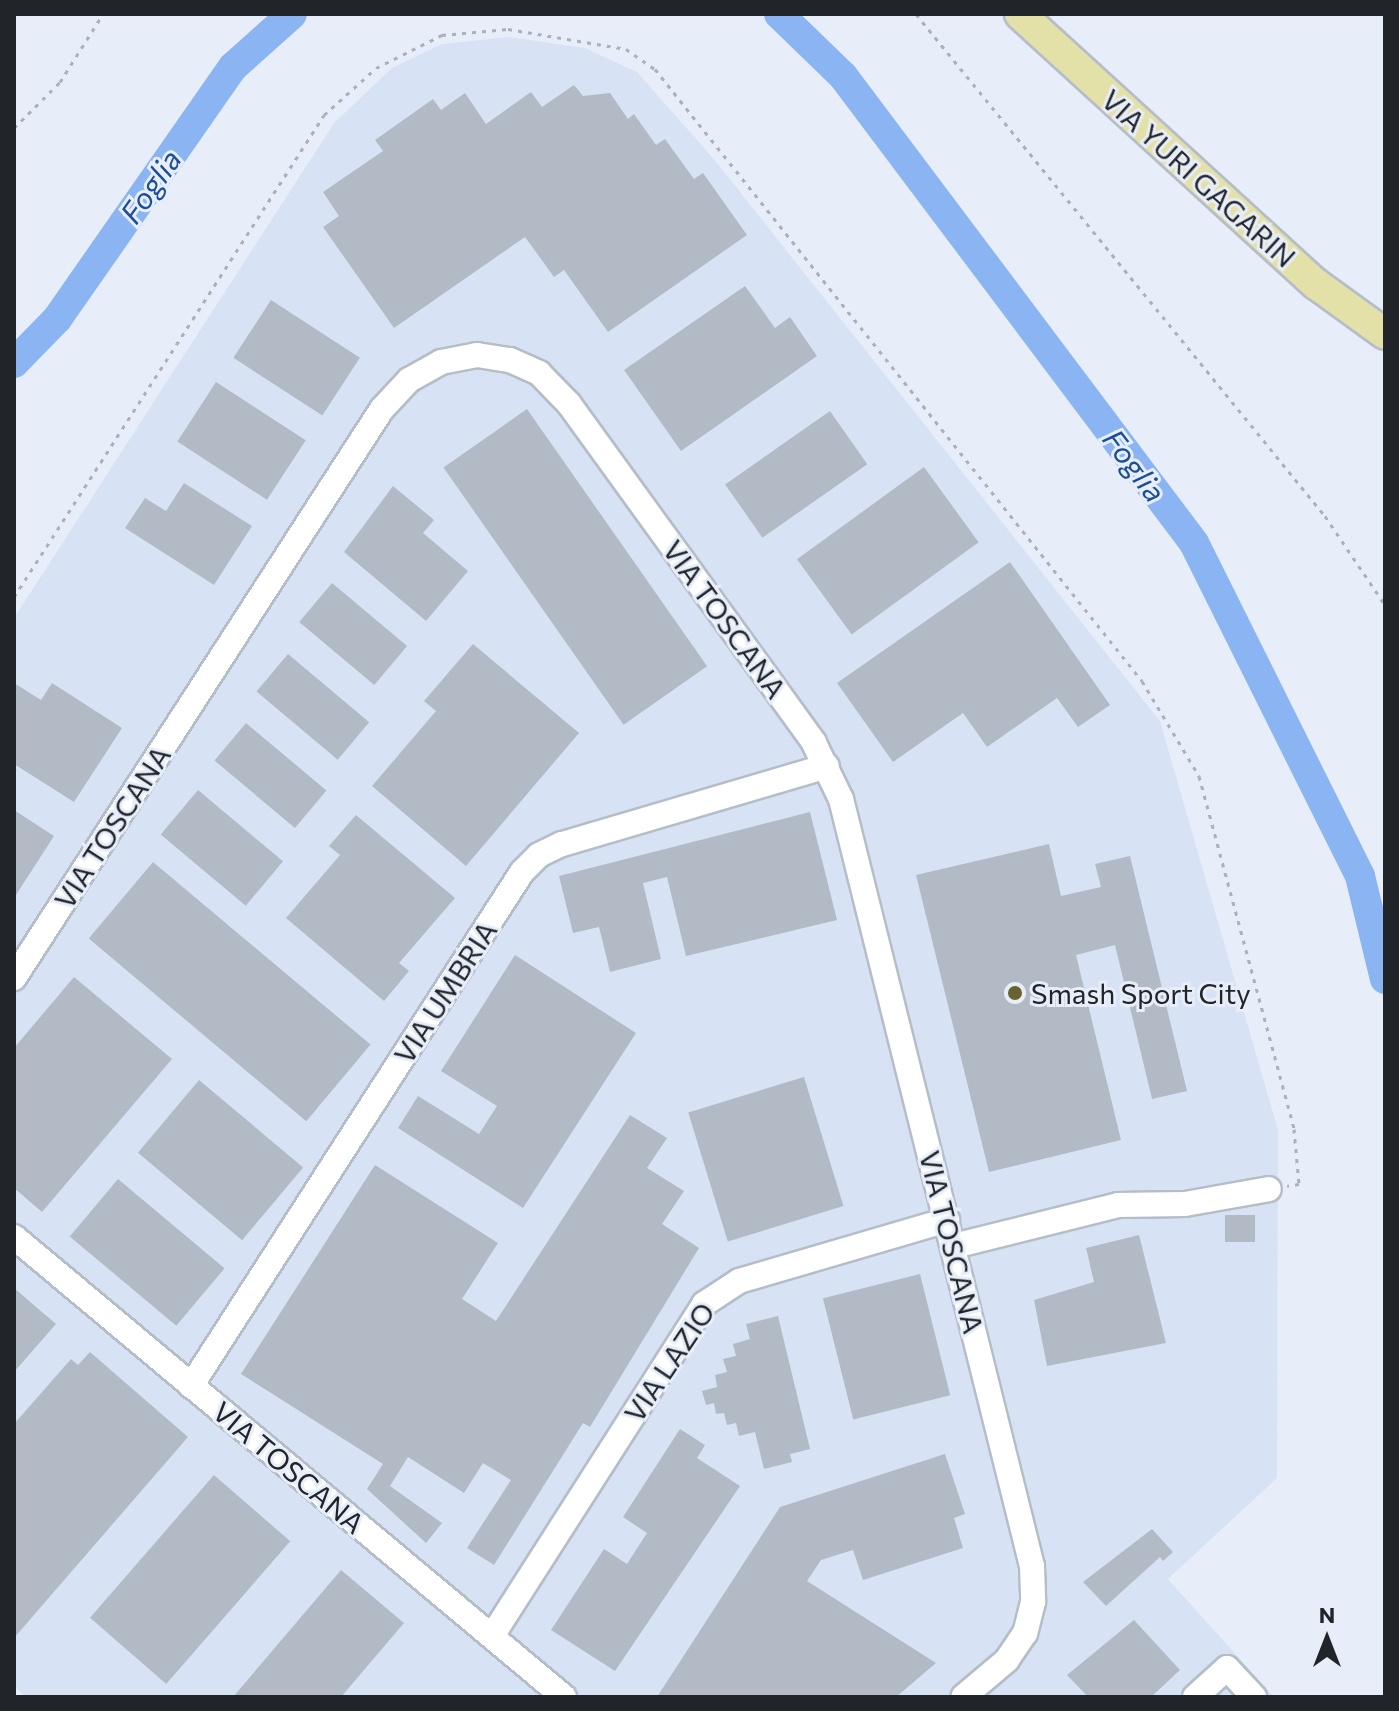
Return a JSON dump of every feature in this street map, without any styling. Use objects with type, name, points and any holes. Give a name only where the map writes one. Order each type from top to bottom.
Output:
[{"type":"main road","name":"VIA YURI GAGARIN","points":[[1020,14],[1316,284],[1385,334]]},
{"type":"street","name":"VIA TOSCANA","points":[[14,978],[382,409],[409,380],[441,362],[477,355],[510,360],[539,373],[569,404],[827,766],[841,799],[1032,1566],[1033,1602],[1025,1633],[1007,1660],[963,1697]]},
{"type":"street","name":"VIA UMBRIA","points":[[191,1386],[522,872],[539,855],[562,844],[827,766]]},
{"type":"street","points":[[954,1246],[1118,1205],[1185,1204],[1269,1189]]},
{"type":"street","name":"VIA LAZIO","points":[[492,1636],[704,1304],[739,1281],[947,1220]]},
{"type":"street","name":"VIA TOSCANA","points":[[14,1237],[564,1697]]},
{"type":"street","points":[[1195,1697],[1227,1668],[1254,1697]]},
{"type":"path","points":[[14,128],[60,82],[103,14]]},
{"type":"path","points":[[916,14],[1325,516],[1385,605]]},
{"type":"path","points":[[14,597],[324,115],[365,77],[442,35],[508,29],[626,49],[655,69],[1142,681],[1199,776],[1294,1129],[1299,1184],[1269,1189]]},
{"type":"shaded area","points":[[509,37],[585,48],[637,72],[713,158],[1160,721],[1278,1130],[1277,1478],[1168,1579],[1274,1697],[26,1697],[14,1686],[14,618],[334,123],[392,68],[442,44]]},
{"type":"building","points":[[574,85],[583,96],[610,93],[628,119],[634,114],[656,145],[665,139],[694,179],[703,173],[747,235],[608,332],[564,270],[554,277],[525,237],[394,328],[323,227],[339,216],[323,192],[383,151],[375,140],[433,99],[441,110],[465,93],[486,124],[531,92],[542,107]]},
{"type":"building","points":[[745,286],[775,328],[790,317],[817,356],[681,451],[624,370]]},
{"type":"building","points":[[271,300],[360,358],[322,416],[233,358]]},
{"type":"building","points":[[216,382],[306,440],[267,500],[177,442]]},
{"type":"building","points":[[527,409],[707,666],[624,725],[443,468]]},
{"type":"building","points":[[830,411],[867,464],[762,538],[725,484]]},
{"type":"building","points":[[924,467],[979,542],[852,635],[797,559]]},
{"type":"building","points":[[184,483],[252,526],[214,585],[125,528],[145,498],[166,511]]},
{"type":"building","points":[[393,486],[434,520],[423,533],[468,571],[426,621],[344,552]]},
{"type":"building","points":[[1010,562],[1110,705],[1078,727],[1057,698],[987,747],[963,713],[893,762],[837,683]]},
{"type":"building","points":[[332,583],[407,646],[374,685],[299,622]]},
{"type":"building","points":[[473,644],[579,733],[466,866],[372,786],[436,711],[424,701]]},
{"type":"building","points":[[288,654],[369,722],[338,760],[257,692]]},
{"type":"building","points":[[14,683],[41,700],[52,683],[122,728],[74,802],[14,764]]},
{"type":"building","points":[[246,723],[326,790],[295,828],[215,761]]},
{"type":"building","points":[[198,790],[283,861],[246,906],[161,834]]},
{"type":"building","points":[[14,810],[54,836],[14,898]]},
{"type":"building","points":[[810,812],[837,920],[686,956],[667,877],[643,883],[661,959],[610,972],[599,927],[573,933],[559,876]]},
{"type":"building","points":[[356,815],[455,898],[399,963],[409,971],[384,1001],[286,918],[340,855],[329,846]]},
{"type":"building","name":"Smash Sport City","points":[[1049,844],[1061,896],[1101,887],[1095,864],[1130,856],[1187,1091],[1152,1099],[1115,945],[1076,955],[1121,1140],[989,1172],[916,875]]},
{"type":"building","points":[[153,862],[371,1045],[306,1121],[89,939]]},
{"type":"building","points":[[515,955],[636,1033],[523,1208],[398,1128],[418,1096],[479,1134],[497,1106],[441,1071]]},
{"type":"building","points":[[74,977],[172,1059],[42,1212],[14,1188],[14,1048]]},
{"type":"building","points":[[804,1077],[843,1206],[728,1241],[688,1112]]},
{"type":"building","points":[[199,1080],[303,1167],[242,1240],[138,1153]]},
{"type":"building","points":[[630,1115],[667,1138],[647,1168],[684,1191],[662,1224],[699,1248],[590,1427],[583,1423],[494,1565],[467,1548],[511,1480],[483,1463],[464,1493],[408,1457],[390,1486],[442,1523],[426,1543],[367,1489],[383,1464],[241,1374],[375,1165],[498,1243],[462,1299],[496,1321]]},
{"type":"building","points":[[118,1179],[224,1268],[176,1326],[70,1236]]},
{"type":"building","points":[[1225,1215],[1255,1215],[1255,1242],[1225,1242]]},
{"type":"building","points":[[1139,1235],[1166,1343],[1047,1366],[1034,1300],[1094,1282],[1086,1248]]},
{"type":"building","points":[[920,1274],[950,1395],[853,1419],[823,1298]]},
{"type":"building","points":[[14,1288],[56,1324],[14,1372]]},
{"type":"building","points":[[778,1316],[810,1449],[790,1454],[792,1462],[764,1469],[755,1432],[739,1436],[736,1423],[727,1425],[724,1413],[716,1414],[714,1403],[706,1405],[702,1391],[717,1387],[715,1375],[727,1372],[723,1359],[736,1356],[733,1344],[750,1339],[746,1324]]},
{"type":"building","points":[[90,1352],[188,1437],[14,1638],[14,1424],[71,1359],[78,1365]]},
{"type":"building","points":[[680,1429],[705,1445],[697,1458],[740,1486],[615,1671],[551,1630],[604,1549],[627,1564],[647,1533],[623,1517]]},
{"type":"building","points":[[945,1454],[965,1514],[954,1518],[963,1548],[863,1580],[853,1550],[821,1560],[807,1581],[936,1663],[896,1697],[657,1697],[780,1507]]},
{"type":"building","points":[[214,1475],[290,1541],[166,1684],[90,1618]]},
{"type":"building","points":[[1152,1529],[1173,1552],[1163,1561],[1160,1557],[1106,1606],[1083,1582]]},
{"type":"building","points":[[341,1570],[404,1623],[387,1643],[341,1697],[233,1697]]},
{"type":"building","points":[[1134,1620],[1180,1670],[1151,1697],[1088,1697],[1067,1675]]},
{"type":"waterway","name":"Foglia","points":[[14,363],[57,319],[233,67],[292,14]]},
{"type":"waterway","name":"Foglia","points":[[779,14],[843,76],[1194,543],[1360,876],[1385,979]]},
{"type":"place","name":"Smash Sport City","points":[[1015,993]]}]
